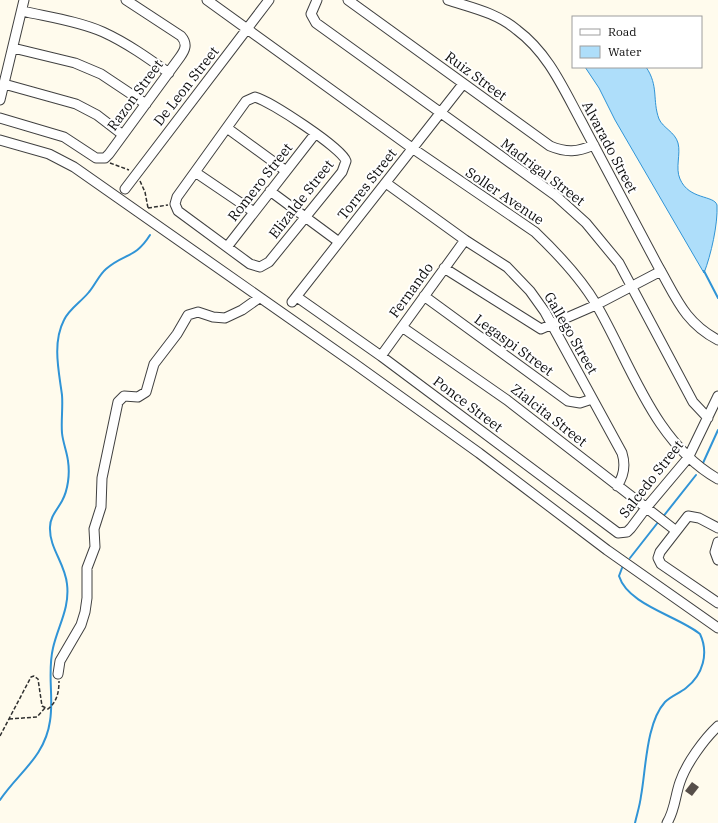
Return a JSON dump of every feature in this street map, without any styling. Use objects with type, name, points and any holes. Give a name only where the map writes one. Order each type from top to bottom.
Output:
[{"type":"street","points":[[0,100],[24,0]]},
{"type":"street","name":"Razon Street","points":[[0,118],[64,137],[92,156],[100,159],[109,154],[169,73],[183,52],[186,43],[175,32],[126,0]]},
{"type":"street","name":"Soller Avenue","points":[[207,0],[412,148],[535,232],[570,268],[596,305],[656,416],[688,458],[703,470],[718,479]]},
{"type":"street","name":"De Leon Street","points":[[125,189],[269,0]]},
{"type":"street","name":"Madrigal Street","points":[[317,0],[310,14],[316,23],[555,195],[586,223],[619,263],[693,402],[708,418]]},
{"type":"street","name":"Ruiz Street","points":[[348,0],[462,84],[550,146],[566,152],[573,152],[594,145]]},
{"type":"street","name":"Alvarado Street","points":[[448,0],[496,15],[531,41],[546,59],[594,145],[671,291],[687,317],[697,327],[718,340]]},
{"type":"street","points":[[22,11],[102,31],[134,48],[169,73]]},
{"type":"street","points":[[13,48],[74,63],[101,74],[146,104]]},
{"type":"street","points":[[4,84],[76,104],[97,115],[123,135]]},
{"type":"street","name":"Torres Street","points":[[295,300],[462,84]]},
{"type":"street","name":"Elizalde Street","points":[[255,97],[265,100],[315,134],[340,152],[346,161],[342,172],[265,265],[260,266],[250,264],[178,211],[175,204],[177,197],[246,101],[255,97]]},
{"type":"street","points":[[227,128],[286,171]]},
{"type":"street","name":"Romero Street","points":[[227,247],[315,134]]},
{"type":"street","points":[[0,140],[49,154],[66,162],[355,364],[479,453],[607,550],[718,628]]},
{"type":"street","points":[[195,172],[254,212]]},
{"type":"street","name":"Gallego Street","points":[[386,183],[465,240],[507,267],[539,303],[624,458],[624,472],[617,486]]},
{"type":"street","points":[[270,191],[339,242]]},
{"type":"street","name":"Fernando","points":[[381,356],[465,240]]},
{"type":"street","points":[[444,268],[537,328],[544,328],[552,325],[596,305],[661,271]]},
{"type":"street","name":"Legaspi Street","points":[[424,296],[568,402],[580,403],[592,399]]},
{"type":"street","points":[[58,674],[60,661],[78,630],[85,612],[87,598],[86,568],[95,547],[94,529],[101,507],[102,478],[118,402],[124,396],[138,397],[146,392],[154,364],[177,334],[188,315],[198,312],[213,317],[225,318],[242,310],[259,298]]},
{"type":"street","name":"Ponce Street","points":[[295,300],[381,356],[614,531],[622,533]]},
{"type":"street","name":"Zialcita Street","points":[[402,327],[507,400],[675,530]]},
{"type":"street","name":"Salcedo Street","points":[[622,533],[632,528],[649,511],[688,458],[718,396]]},
{"type":"street","points":[[718,528],[691,516],[685,518],[658,555],[658,561],[718,604]]},
{"type":"street","points":[[718,542],[715,552],[718,560]]},
{"type":"street","points":[[667,823],[674,807],[684,772],[708,736],[718,726]]},
{"type":"path","points":[[148,208],[175,204]]},
{"type":"path","points":[[9,719],[37,717],[45,708],[51,707],[58,695],[58,674]]},
{"type":"path","points":[[0,736],[27,682],[34,676],[38,679],[41,701],[45,708]]},
{"type":"water","points":[[586,68],[647,68],[650,74],[653,80],[659,119],[674,136],[678,143],[678,170],[680,179],[689,191],[715,202],[717,205],[714,239],[704,273],[615,120],[599,88]]},
{"type":"building","points":[[692,782],[699,787],[692,796],[685,791]]},
{"type":"waterway","points":[[0,800],[37,755],[47,734],[51,712],[51,657],[67,601],[66,576],[54,549],[50,535],[50,523],[64,497],[69,476],[69,466],[62,433],[62,395],[57,358],[60,329],[69,312],[89,292],[104,271],[118,260],[134,252],[145,243],[150,235]]},
{"type":"waterway","points":[[704,271],[718,298]]},
{"type":"waterway","points":[[703,463],[718,430]]},
{"type":"waterway","points":[[662,518],[696,475]]},
{"type":"waterway","points":[[630,558],[659,521]]},
{"type":"waterway","points":[[622,568],[619,576],[624,586],[632,595],[700,634],[704,649],[703,663],[697,677],[686,688],[665,702],[654,722],[650,734],[641,799],[635,823]]}]
